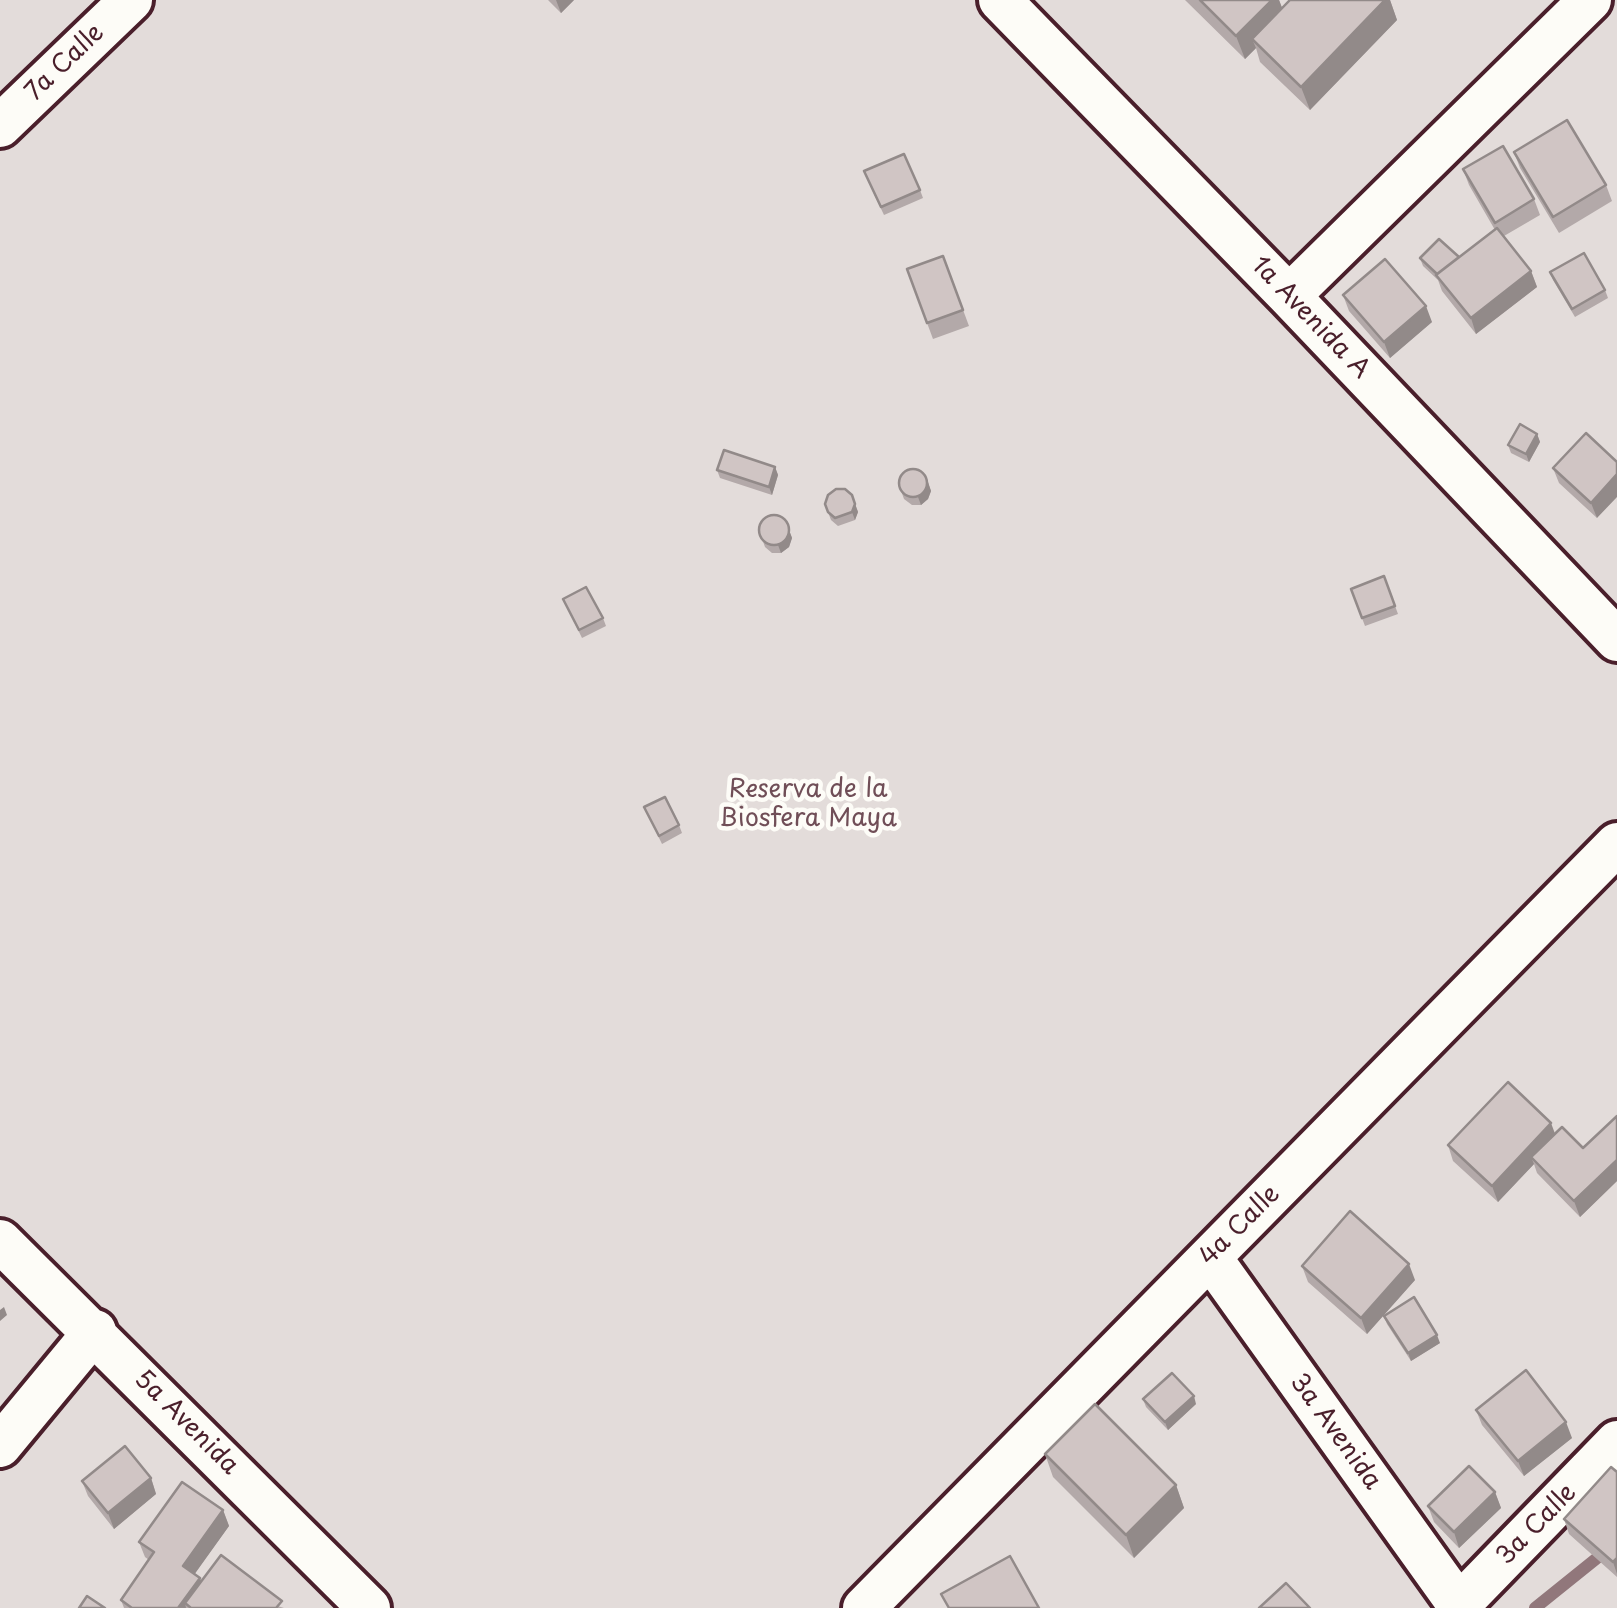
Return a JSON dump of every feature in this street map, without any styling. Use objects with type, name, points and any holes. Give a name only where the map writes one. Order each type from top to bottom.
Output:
[{"type":"street","name":"7a Calle","points":[[0,126],[131,0]]},
{"type":"street","name":"1a Avenida A","points":[[1000,0],[1617,640]]},
{"type":"street","points":[[1289,296],[1590,0]]},
{"type":"street","name":"4a Calle","points":[[864,1608],[1615,849]]},
{"type":"street","name":"5a Avenida","points":[[0,1241],[95,1332],[350,1601]]},
{"type":"street","name":"3a Avenida","points":[[1210,1256],[1459,1607]]},
{"type":"street","points":[[0,1446],[95,1332]]},
{"type":"street","name":"3a Calle","points":[[1459,1607],[1617,1442]]},
{"type":"green space","name":"Reserva de la Biosfera Maya","points":[[0,0],[1617,0],[1617,1608],[0,1608]]},
{"type":"building","points":[[1200,0],[1272,0],[1236,36]]},
{"type":"building","points":[[1290,0],[1385,0],[1301,87],[1252,39]]},
{"type":"building","points":[[1567,120],[1606,185],[1553,217],[1514,152]]},
{"type":"building","points":[[1503,146],[1534,199],[1495,223],[1463,169]]},
{"type":"building","points":[[904,154],[920,190],[881,207],[864,171]]},
{"type":"building","points":[[1497,228],[1531,271],[1471,318],[1436,275]]},
{"type":"building","points":[[1439,239],[1459,257],[1437,274],[1420,258]]},
{"type":"building","points":[[1584,253],[1605,290],[1572,309],[1550,272]]},
{"type":"building","points":[[943,256],[963,310],[927,323],[907,269]]},
{"type":"building","points":[[1385,259],[1426,306],[1384,342],[1343,295]]},
{"type":"building","points":[[1520,424],[1537,434],[1526,454],[1508,445]]},
{"type":"building","points":[[1586,433],[1617,462],[1617,474],[1591,503],[1553,468]]},
{"type":"building","points":[[724,450],[775,467],[769,487],[717,470]]},
{"type":"building","points":[[913,469],[923,473],[927,483],[923,493],[913,497],[903,493],[899,483],[903,473]]},
{"type":"building","points":[[836,489],[845,489],[855,504],[852,512],[835,518],[825,504]]},
{"type":"building","points":[[774,515],[784,520],[789,530],[784,540],[774,545],[764,540],[759,530],[764,520]]},
{"type":"building","points":[[1384,576],[1395,606],[1362,618],[1351,589]]},
{"type":"building","points":[[586,587],[603,618],[579,630],[563,599]]},
{"type":"building","points":[[665,797],[679,825],[659,836],[644,807]]},
{"type":"building","points":[[1508,1082],[1551,1123],[1492,1186],[1448,1145]]},
{"type":"building","points":[[1617,1116],[1617,1160],[1574,1201],[1531,1157],[1562,1127],[1583,1148]]},
{"type":"building","points":[[1350,1211],[1409,1264],[1361,1318],[1302,1266]]},
{"type":"building","points":[[1414,1297],[1437,1335],[1408,1353],[1384,1316]]},
{"type":"building","points":[[1526,1370],[1566,1422],[1518,1461],[1476,1410]]},
{"type":"building","points":[[1172,1373],[1194,1396],[1165,1422],[1143,1399]]},
{"type":"building","points":[[1095,1404],[1176,1485],[1126,1535],[1045,1454]]},
{"type":"building","points":[[125,1446],[151,1478],[108,1513],[82,1481]]},
{"type":"building","points":[[1469,1466],[1495,1492],[1454,1532],[1428,1506]]},
{"type":"building","points":[[1611,1467],[1617,1472],[1617,1558],[1613,1562],[1564,1519]]},
{"type":"building","points":[[182,1482],[223,1510],[183,1566],[200,1578],[178,1608],[132,1608],[121,1600],[154,1552],[139,1542]]},
{"type":"building","points":[[221,1555],[282,1601],[276,1608],[191,1608],[185,1603]]},
{"type":"building","points":[[1010,1556],[1039,1608],[949,1608],[941,1594]]},
{"type":"building","points":[[1286,1583],[1310,1608],[1259,1608]]},
{"type":"building","points":[[87,1596],[105,1608],[79,1608]]},
{"type":"waterway","points":[[1535,1608],[1617,1542]]}]
